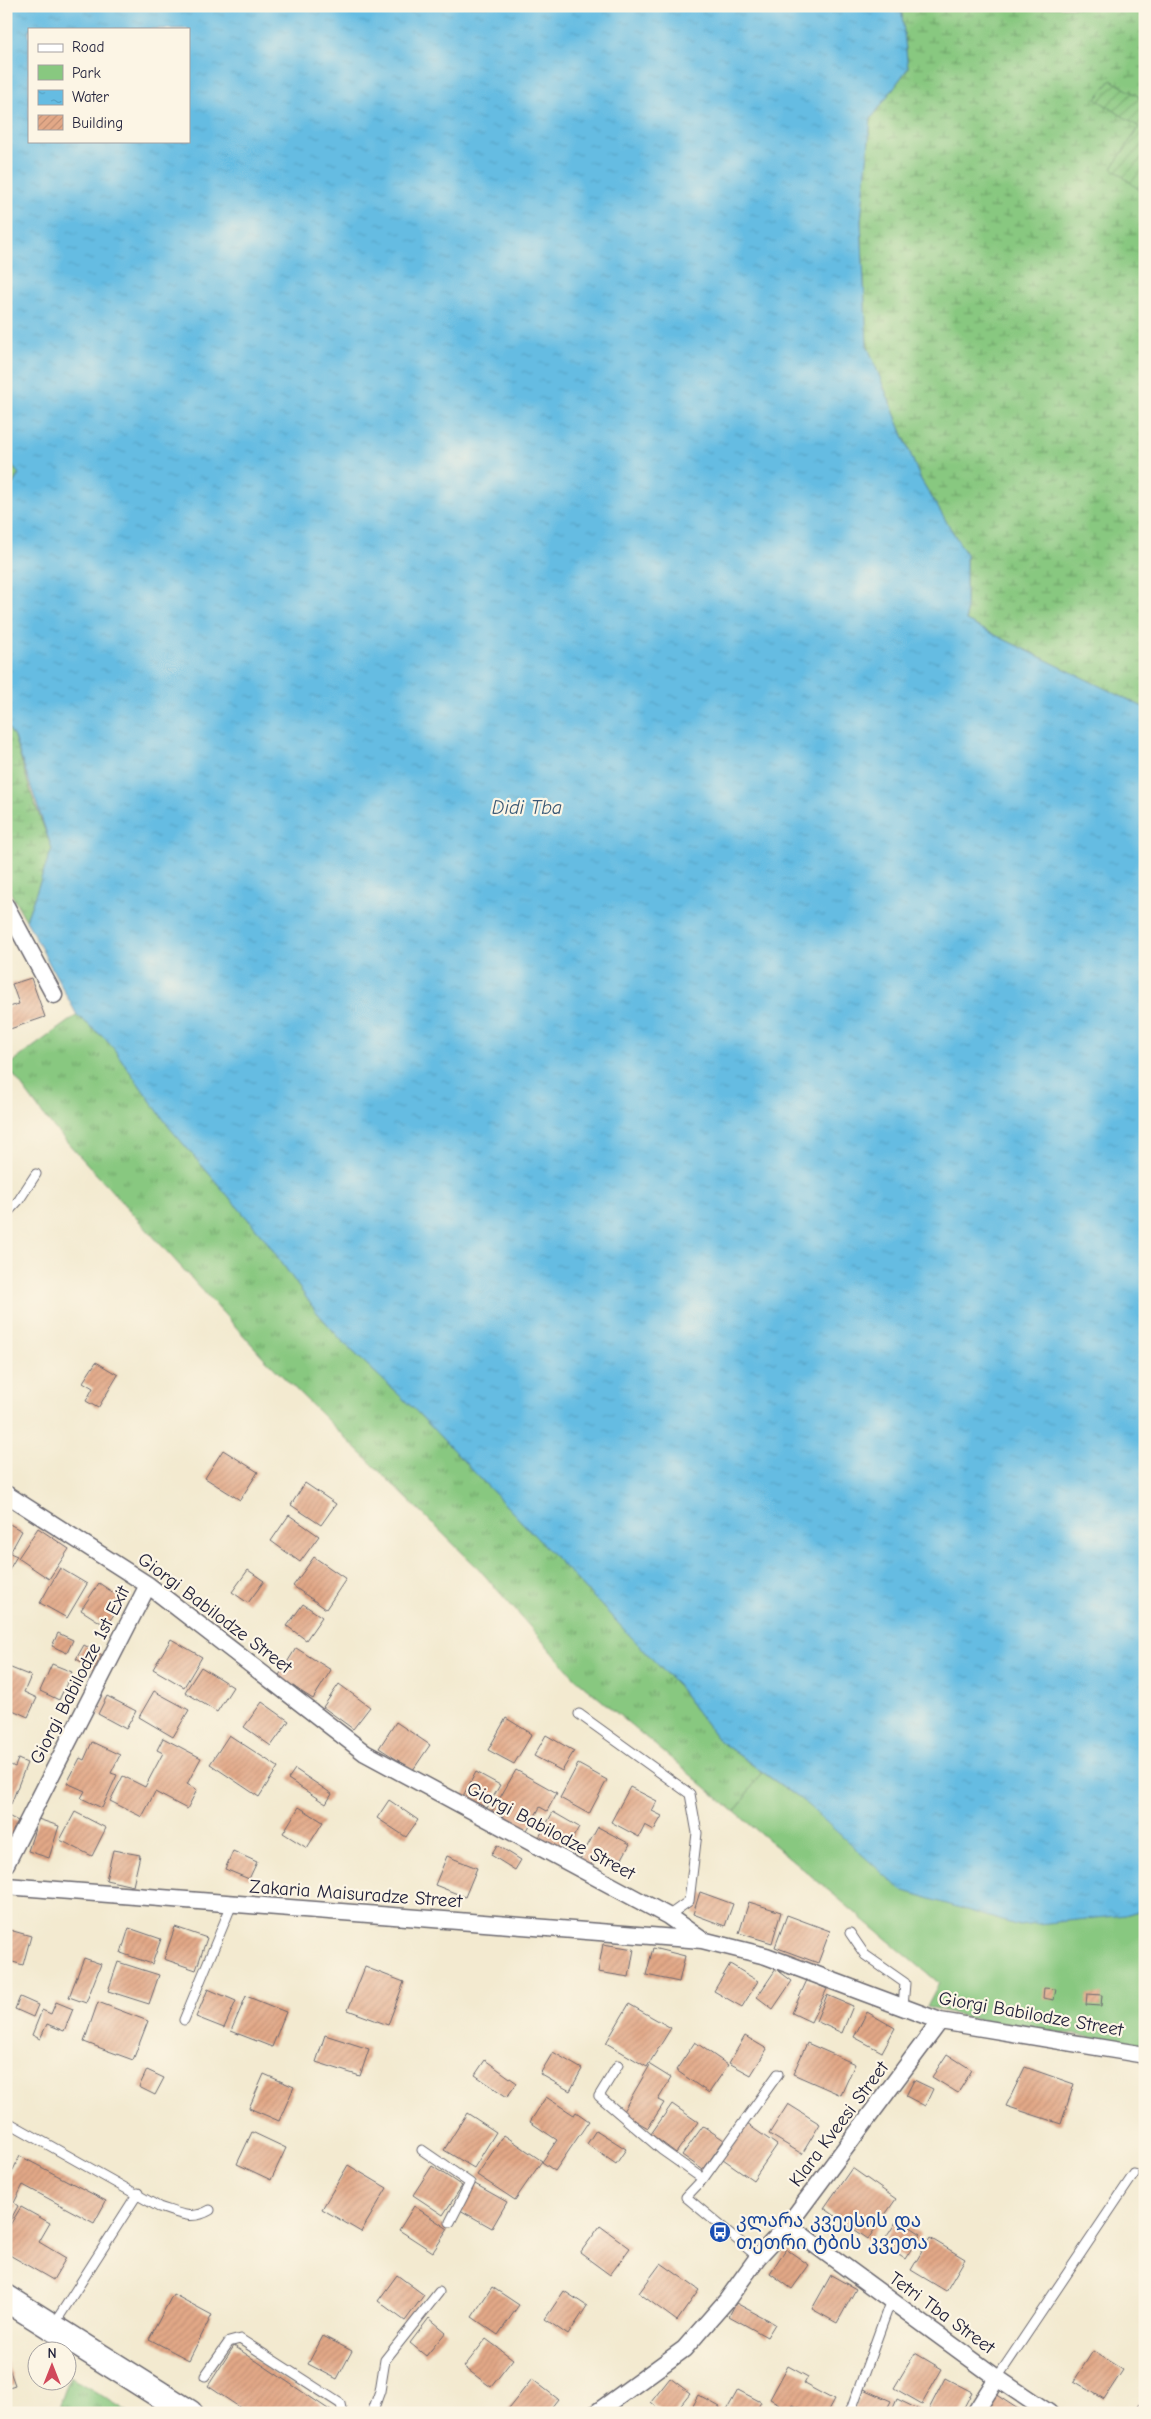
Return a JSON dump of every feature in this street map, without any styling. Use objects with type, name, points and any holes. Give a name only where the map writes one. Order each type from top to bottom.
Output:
[{"type":"main road","points":[[6,2298],[189,2413]]},
{"type":"street","points":[[6,906],[54,995]]},
{"type":"street","name":"Giorgi Babilodze Street","points":[[6,1494],[148,1585],[366,1753],[668,1916],[702,1940],[766,1956],[940,2021],[1145,2055]]},
{"type":"street","name":"Giorgi Babilodze 1st Exit","points":[[6,1864],[148,1585]]},
{"type":"street","name":"Zakaria Maisuradze Street","points":[[6,1886],[702,1940]]},
{"type":"street","name":"Klara Kveesi Street","points":[[596,2413],[684,2349],[727,2300],[758,2257],[788,2225],[940,2021]]},
{"type":"street","name":"Tetri Tba Street","points":[[788,2225],[998,2378],[1050,2413]]},
{"type":"street","points":[[975,2413],[998,2378]]},
{"type":"lane","points":[[6,1214],[19,1200],[36,1174]]},
{"type":"lane","points":[[579,1714],[690,1794],[697,1833],[689,1901],[668,1916]]},
{"type":"lane","points":[[184,2020],[232,1904]]},
{"type":"lane","points":[[850,1933],[865,1955],[905,1983],[903,2008]]},
{"type":"lane","points":[[618,2065],[599,2096],[662,2150],[703,2179]]},
{"type":"lane","points":[[758,2257],[686,2197],[703,2179],[778,2074]]},
{"type":"lane","points":[[6,2122],[138,2193],[159,2207],[180,2214],[199,2216],[210,2210]]},
{"type":"lane","points":[[422,2150],[470,2182],[450,2222]]},
{"type":"lane","points":[[998,2378],[1134,2174]]},
{"type":"lane","points":[[52,2327],[138,2193]]},
{"type":"lane","points":[[372,2413],[380,2391],[385,2360],[439,2292]]},
{"type":"lane","points":[[850,2413],[891,2300]]},
{"type":"lane","points":[[205,2376],[229,2342],[240,2339],[341,2404],[343,2413]]},
{"type":"green space","points":[[901,6],[1145,8],[1145,93],[1140,112],[1139,126],[1142,191],[1145,186],[1145,708],[966,621],[966,554],[920,478],[867,345],[861,221],[871,119],[908,68]]},
{"type":"green space","points":[[1111,80],[1141,98],[1145,93],[1145,186],[1141,191],[1112,168],[1139,127],[1096,99]]},
{"type":"green space","points":[[6,458],[19,473],[6,496]]},
{"type":"green space","points":[[6,724],[14,737],[32,796],[52,849],[26,920],[6,885]]},
{"type":"green space","points":[[77,1015],[109,1042],[169,1127],[265,1239],[315,1310],[344,1343],[416,1411],[677,1685],[718,1740],[762,1772],[735,1812],[576,1679],[479,1569],[266,1360],[47,1120],[7,1066]]},
{"type":"green space","points":[[762,1772],[803,1801],[1125,1915],[1145,1909],[1145,2046],[969,2018],[927,2006],[939,1983],[735,1812]]},
{"type":"green space","points":[[78,2381],[130,2413],[57,2413],[64,2392],[78,2392]]},
{"type":"water","name":"Didi Tba","points":[[6,6],[901,6],[908,68],[871,119],[861,221],[867,345],[920,478],[966,554],[966,621],[1145,708],[1145,1909],[1125,1915],[1019,1926],[901,1890],[803,1801],[718,1740],[677,1685],[416,1411],[344,1343],[315,1310],[265,1239],[169,1127],[109,1042],[77,1015],[26,920],[52,849],[14,737],[6,724],[6,496],[19,474],[6,458]]},
{"type":"building","points":[[31,978],[45,1017],[10,1029],[6,1008],[19,1004],[12,984]]},
{"type":"building","points":[[96,1362],[118,1375],[98,1408],[86,1401],[93,1388],[83,1382]]},
{"type":"building","points":[[223,1450],[258,1472],[240,1500],[205,1478]]},
{"type":"building","points":[[305,1483],[336,1504],[321,1525],[291,1505]]},
{"type":"building","points":[[289,1515],[319,1536],[300,1562],[271,1541]]},
{"type":"building","points":[[6,1522],[22,1531],[10,1553],[17,1556],[6,1575]]},
{"type":"building","points":[[38,1528],[69,1549],[49,1579],[18,1558]]},
{"type":"building","points":[[314,1557],[346,1579],[326,1609],[293,1586]]},
{"type":"building","points":[[60,1568],[87,1584],[67,1618],[40,1603]]},
{"type":"building","points":[[248,1570],[264,1581],[248,1603],[232,1592]]},
{"type":"building","points":[[99,1583],[124,1600],[106,1626],[81,1610]]},
{"type":"building","points":[[303,1604],[322,1617],[306,1640],[287,1626]]},
{"type":"building","points":[[58,1633],[73,1640],[67,1653],[52,1646]]},
{"type":"building","points":[[171,1639],[202,1657],[184,1687],[153,1669]]},
{"type":"building","points":[[84,1645],[102,1655],[95,1669],[76,1659]]},
{"type":"building","points":[[296,1648],[331,1670],[313,1699],[278,1677]]},
{"type":"building","points":[[52,1664],[72,1672],[59,1700],[40,1691]]},
{"type":"building","points":[[6,1666],[31,1676],[24,1692],[37,1698],[28,1717],[6,1707]]},
{"type":"building","points":[[201,1667],[233,1687],[217,1712],[185,1692]]},
{"type":"building","points":[[339,1684],[370,1707],[353,1729],[323,1707]]},
{"type":"building","points":[[154,1691],[189,1710],[173,1737],[139,1717]]},
{"type":"building","points":[[107,1696],[136,1711],[126,1729],[98,1714]]},
{"type":"building","points":[[262,1702],[289,1721],[271,1746],[244,1727]]},
{"type":"building","points":[[506,1718],[532,1734],[514,1764],[488,1750]]},
{"type":"building","points":[[396,1722],[430,1745],[413,1770],[379,1748]]},
{"type":"building","points":[[229,1735],[278,1767],[259,1797],[210,1764]]},
{"type":"building","points":[[546,1735],[574,1751],[562,1771],[534,1756]]},
{"type":"building","points":[[163,1738],[201,1758],[187,1784],[197,1790],[187,1809],[155,1792],[142,1817],[110,1801],[123,1776],[145,1787],[163,1753],[157,1750]]},
{"type":"building","points":[[92,1742],[120,1755],[111,1773],[117,1775],[102,1808],[81,1798],[85,1791],[67,1783],[80,1758],[84,1760]]},
{"type":"building","points":[[18,1759],[27,1763],[11,1804],[6,1802],[6,1763],[15,1767]]},
{"type":"building","points":[[578,1764],[607,1780],[589,1814],[560,1798]]},
{"type":"building","points":[[295,1769],[332,1794],[326,1804],[288,1779]]},
{"type":"building","points":[[516,1770],[557,1793],[547,1811],[540,1807],[525,1834],[490,1815]]},
{"type":"building","points":[[476,1772],[500,1785],[487,1808],[463,1796]]},
{"type":"building","points":[[630,1787],[657,1801],[652,1811],[662,1816],[654,1830],[645,1825],[639,1837],[611,1822]]},
{"type":"building","points":[[389,1800],[418,1820],[406,1837],[377,1818]]},
{"type":"building","points":[[299,1807],[323,1822],[307,1848],[283,1833]]},
{"type":"building","points":[[75,1812],[106,1828],[92,1856],[60,1840]]},
{"type":"building","points":[[553,1812],[579,1827],[563,1855],[537,1841]]},
{"type":"building","points":[[6,1815],[20,1822],[6,1853]]},
{"type":"building","points":[[38,1819],[59,1826],[49,1858],[28,1851]]},
{"type":"building","points":[[598,1827],[630,1844],[618,1866],[597,1854],[590,1867],[579,1861]]},
{"type":"building","points":[[497,1845],[521,1860],[515,1870],[491,1855]]},
{"type":"building","points":[[113,1850],[140,1855],[133,1886],[106,1880]]},
{"type":"building","points":[[233,1851],[257,1862],[249,1879],[225,1869]]},
{"type":"building","points":[[447,1856],[477,1868],[465,1897],[435,1885]]},
{"type":"building","points":[[700,1892],[733,1904],[725,1926],[693,1914]]},
{"type":"building","points":[[749,1902],[781,1912],[772,1943],[739,1933]]},
{"type":"building","points":[[787,1915],[830,1931],[818,1963],[775,1947]]},
{"type":"building","points":[[175,1927],[207,1938],[196,1970],[164,1959]]},
{"type":"building","points":[[129,1928],[161,1939],[152,1964],[121,1953]]},
{"type":"building","points":[[6,1929],[31,1936],[23,1965],[6,1960]]},
{"type":"building","points":[[603,1944],[634,1949],[629,1977],[598,1972]]},
{"type":"building","points":[[653,1948],[685,1956],[679,1982],[646,1975]]},
{"type":"building","points":[[84,1958],[101,1964],[86,2003],[69,1997]]},
{"type":"building","points":[[118,1962],[159,1975],[149,2004],[108,1991]]},
{"type":"building","points":[[730,1964],[758,1981],[742,2007],[714,1991]]},
{"type":"building","points":[[365,1967],[404,1982],[388,2025],[348,2010]]},
{"type":"building","points":[[776,1969],[792,1981],[773,2009],[757,1997]]},
{"type":"building","points":[[807,1980],[827,1989],[811,2022],[792,2013]]},
{"type":"building","points":[[1044,1988],[1056,1989],[1054,2000],[1043,1998]]},
{"type":"building","points":[[208,1989],[236,2001],[224,2028],[196,2017]]},
{"type":"building","points":[[1087,1994],[1102,1995],[1101,2006],[1086,2005]]},
{"type":"building","points":[[827,1995],[853,2006],[842,2033],[816,2021]]},
{"type":"building","points":[[246,1996],[286,2012],[272,2047],[231,2031]]},
{"type":"building","points":[[20,1997],[38,2005],[33,2017],[15,2009]]},
{"type":"building","points":[[56,2002],[73,2009],[64,2031],[47,2024],[40,2039],[32,2035],[42,2010],[51,2014]]},
{"type":"building","points":[[98,2002],[148,2021],[133,2060],[84,2042]]},
{"type":"building","points":[[629,2004],[671,2028],[647,2067],[606,2043]]},
{"type":"building","points":[[867,2012],[895,2028],[882,2052],[854,2037]]},
{"type":"building","points":[[325,2035],[369,2049],[360,2076],[316,2062]]},
{"type":"building","points":[[745,2036],[767,2049],[751,2075],[729,2063]]},
{"type":"building","points":[[695,2042],[728,2065],[709,2093],[676,2070]]},
{"type":"building","points":[[807,2043],[855,2064],[841,2095],[793,2074]]},
{"type":"building","points":[[553,2052],[582,2069],[570,2091],[540,2074]]},
{"type":"building","points":[[947,2054],[972,2070],[958,2093],[932,2077]]},
{"type":"building","points":[[485,2060],[517,2083],[507,2097],[475,2075]]},
{"type":"building","points":[[650,2065],[671,2078],[658,2100],[664,2103],[648,2128],[622,2113]]},
{"type":"building","points":[[1025,2067],[1074,2084],[1061,2124],[1006,2106]]},
{"type":"building","points":[[147,2070],[164,2078],[155,2095],[139,2087]]},
{"type":"building","points":[[264,2074],[294,2087],[279,2121],[249,2108]]},
{"type":"building","points":[[914,2080],[933,2089],[925,2106],[906,2096]]},
{"type":"building","points":[[546,2097],[574,2115],[576,2112],[589,2121],[555,2171],[542,2162],[557,2140],[530,2122]]},
{"type":"building","points":[[672,2104],[698,2122],[676,2153],[651,2134]]},
{"type":"building","points":[[788,2104],[820,2124],[802,2154],[769,2134]]},
{"type":"building","points":[[467,2113],[496,2132],[474,2168],[444,2150]]},
{"type":"building","points":[[747,2124],[777,2145],[753,2180],[723,2159]]},
{"type":"building","points":[[703,2126],[724,2140],[703,2170],[682,2155]]},
{"type":"building","points":[[596,2130],[626,2149],[616,2164],[587,2144]]},
{"type":"building","points":[[252,2132],[286,2148],[271,2180],[237,2164]]},
{"type":"building","points":[[504,2135],[542,2161],[515,2200],[477,2175]]},
{"type":"building","points":[[20,2156],[106,2201],[94,2223],[23,2185],[14,2203],[18,2206],[11,2219],[6,2216],[6,2184]]},
{"type":"building","points":[[348,2165],[387,2188],[361,2232],[322,2209]]},
{"type":"building","points":[[432,2166],[462,2186],[443,2215],[413,2195]]},
{"type":"building","points":[[852,2168],[896,2199],[868,2239],[824,2208]]},
{"type":"building","points":[[475,2184],[507,2202],[492,2228],[460,2210]]},
{"type":"building","points":[[414,2206],[448,2229],[433,2252],[399,2230]]},
{"type":"building","points":[[21,2207],[50,2223],[39,2242],[66,2258],[53,2280],[6,2253],[6,2223],[10,2225]]},
{"type":"building","points":[[898,2219],[921,2234],[905,2259],[882,2244]]},
{"type":"building","points":[[600,2226],[630,2248],[610,2275],[580,2253]]},
{"type":"building","points":[[930,2238],[965,2259],[946,2291],[911,2270]]},
{"type":"building","points":[[786,2249],[809,2265],[792,2289],[770,2273]]},
{"type":"building","points":[[661,2263],[699,2290],[677,2321],[639,2293]]},
{"type":"building","points":[[397,2275],[424,2295],[405,2321],[378,2301]]},
{"type":"building","points":[[831,2275],[856,2289],[837,2323],[812,2309]]},
{"type":"building","points":[[492,2287],[519,2305],[498,2335],[472,2317]]},
{"type":"building","points":[[564,2291],[587,2306],[568,2335],[545,2319]]},
{"type":"building","points":[[173,2294],[212,2315],[189,2360],[149,2339]]},
{"type":"building","points":[[736,2303],[775,2324],[767,2337],[729,2316]]},
{"type":"building","points":[[429,2318],[446,2332],[426,2356],[410,2343]]},
{"type":"building","points":[[323,2336],[352,2351],[337,2379],[308,2364]]},
{"type":"building","points":[[486,2339],[513,2359],[491,2387],[464,2367]]},
{"type":"building","points":[[234,2346],[334,2413],[248,2413],[208,2386]]},
{"type":"building","points":[[1093,2351],[1123,2370],[1104,2399],[1074,2381]]},
{"type":"building","points":[[915,2353],[942,2369],[922,2404],[894,2388]]},
{"type":"building","points":[[6,2360],[15,2385],[6,2388]]},
{"type":"building","points":[[788,2366],[808,2377],[804,2384],[834,2400],[827,2413],[809,2413],[793,2405],[790,2410],[770,2399]]},
{"type":"building","points":[[670,2378],[690,2393],[674,2413],[664,2413],[651,2402]]},
{"type":"building","points":[[945,2378],[972,2392],[961,2413],[936,2413],[929,2409]]},
{"type":"building","points":[[532,2379],[558,2399],[547,2413],[505,2413]]},
{"type":"building","points":[[864,2389],[891,2401],[885,2413],[853,2413]]},
{"type":"building","points":[[738,2390],[761,2402],[755,2413],[725,2413]]},
{"type":"building","points":[[995,2394],[1021,2411],[1020,2413],[982,2413]]},
{"type":"building","points":[[698,2395],[720,2407],[717,2413],[688,2413]]},
{"type":"building","points":[[897,2399],[926,2413],[891,2413]]},
{"type":"building","points":[[1140,2403],[1145,2406],[1145,2413],[1133,2413]]},
{"type":"place","name":"კლარა კვეესის და თეთრი ტბის კვეთა","points":[[720,2232]]}]
